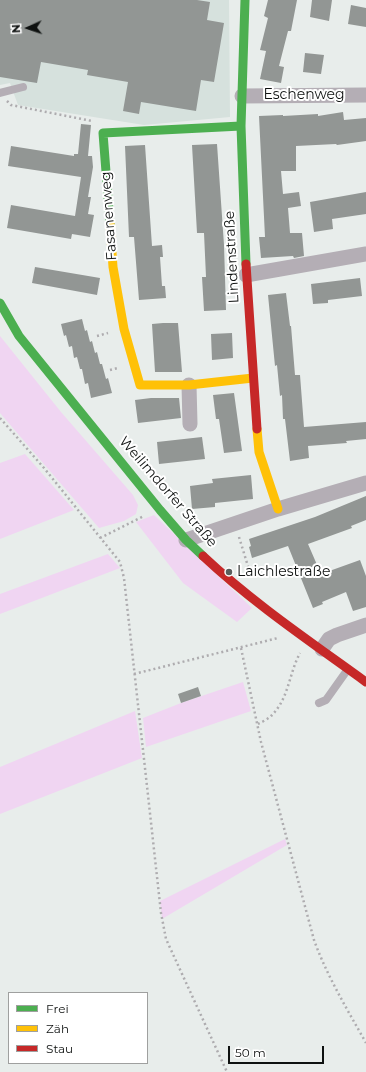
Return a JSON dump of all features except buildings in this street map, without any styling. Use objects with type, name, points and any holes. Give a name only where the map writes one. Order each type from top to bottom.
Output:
[{"type":"street","name":"Lindenstraße","points":[[245,0],[241,126],[246,275],[259,452],[278,509]]},
{"type":"street","name":"Eschenweg","points":[[242,96],[366,95]]},
{"type":"street","name":"Fasanenweg","points":[[241,126],[103,133],[113,267],[124,329],[140,385],[189,385],[253,378]]},
{"type":"street","points":[[246,275],[366,254]]},
{"type":"street","name":"Weilimdorfer Straße","points":[[0,304],[20,336],[160,510],[186,540],[225,577],[366,682]]},
{"type":"street","points":[[189,385],[190,424]]},
{"type":"street","points":[[186,540],[278,509],[366,483]]},
{"type":"street","points":[[322,649],[330,639],[337,635],[366,625]]},
{"type":"lane","points":[[0,92],[23,87]]},
{"type":"lane","points":[[319,703],[326,700],[348,669]]},
{"type":"path","points":[[0,92],[11,105],[91,121]]},
{"type":"path","points":[[0,418],[44,468],[120,562],[124,578],[161,913],[166,938],[227,1072]]},
{"type":"path","points":[[100,538],[146,515],[160,510]]},
{"type":"path","points":[[235,523],[252,582]]},
{"type":"path","points":[[134,674],[284,636],[287,635],[292,628]]},
{"type":"path","points":[[258,724],[271,716],[283,702],[296,659],[308,638]]},
{"type":"path","points":[[241,648],[261,742],[314,940],[320,958],[366,1043]]},
{"type":"shaded area","points":[[0,0],[229,0],[230,117],[144,125],[18,105],[10,83],[0,85]]},
{"type":"shaded area","points":[[0,336],[61,412],[133,495],[138,505],[136,514],[124,521],[99,528],[0,413]]},
{"type":"shaded area","points":[[25,454],[74,510],[0,539],[0,463]]},
{"type":"shaded area","points":[[154,515],[252,608],[237,622],[183,583],[136,522]]},
{"type":"shaded area","points":[[108,554],[120,568],[0,614],[0,594]]},
{"type":"shaded area","points":[[243,682],[251,711],[146,747],[143,718],[181,703]]},
{"type":"shaded area","points":[[135,711],[142,758],[0,814],[0,767]]},
{"type":"shaded area","points":[[285,839],[287,845],[162,919],[160,901]]},
{"type":"traffic: fast","points":[[245,0],[241,126],[246,264]]},
{"type":"traffic: fast","points":[[110,224],[103,133],[241,126]]},
{"type":"traffic: fast","points":[[0,303],[19,336],[160,510],[186,540],[203,556]]},
{"type":"traffic: slow","points":[[110,224],[113,267],[124,329],[140,385],[189,385],[253,378]]},
{"type":"traffic: slow","points":[[257,429],[259,452],[278,509]]},
{"type":"traffic: jam","points":[[246,264],[257,429]]},
{"type":"traffic: jam","points":[[203,556],[262,606],[366,682]]},
{"type":"place","name":"Laichlestraße","points":[[229,572]]}]
